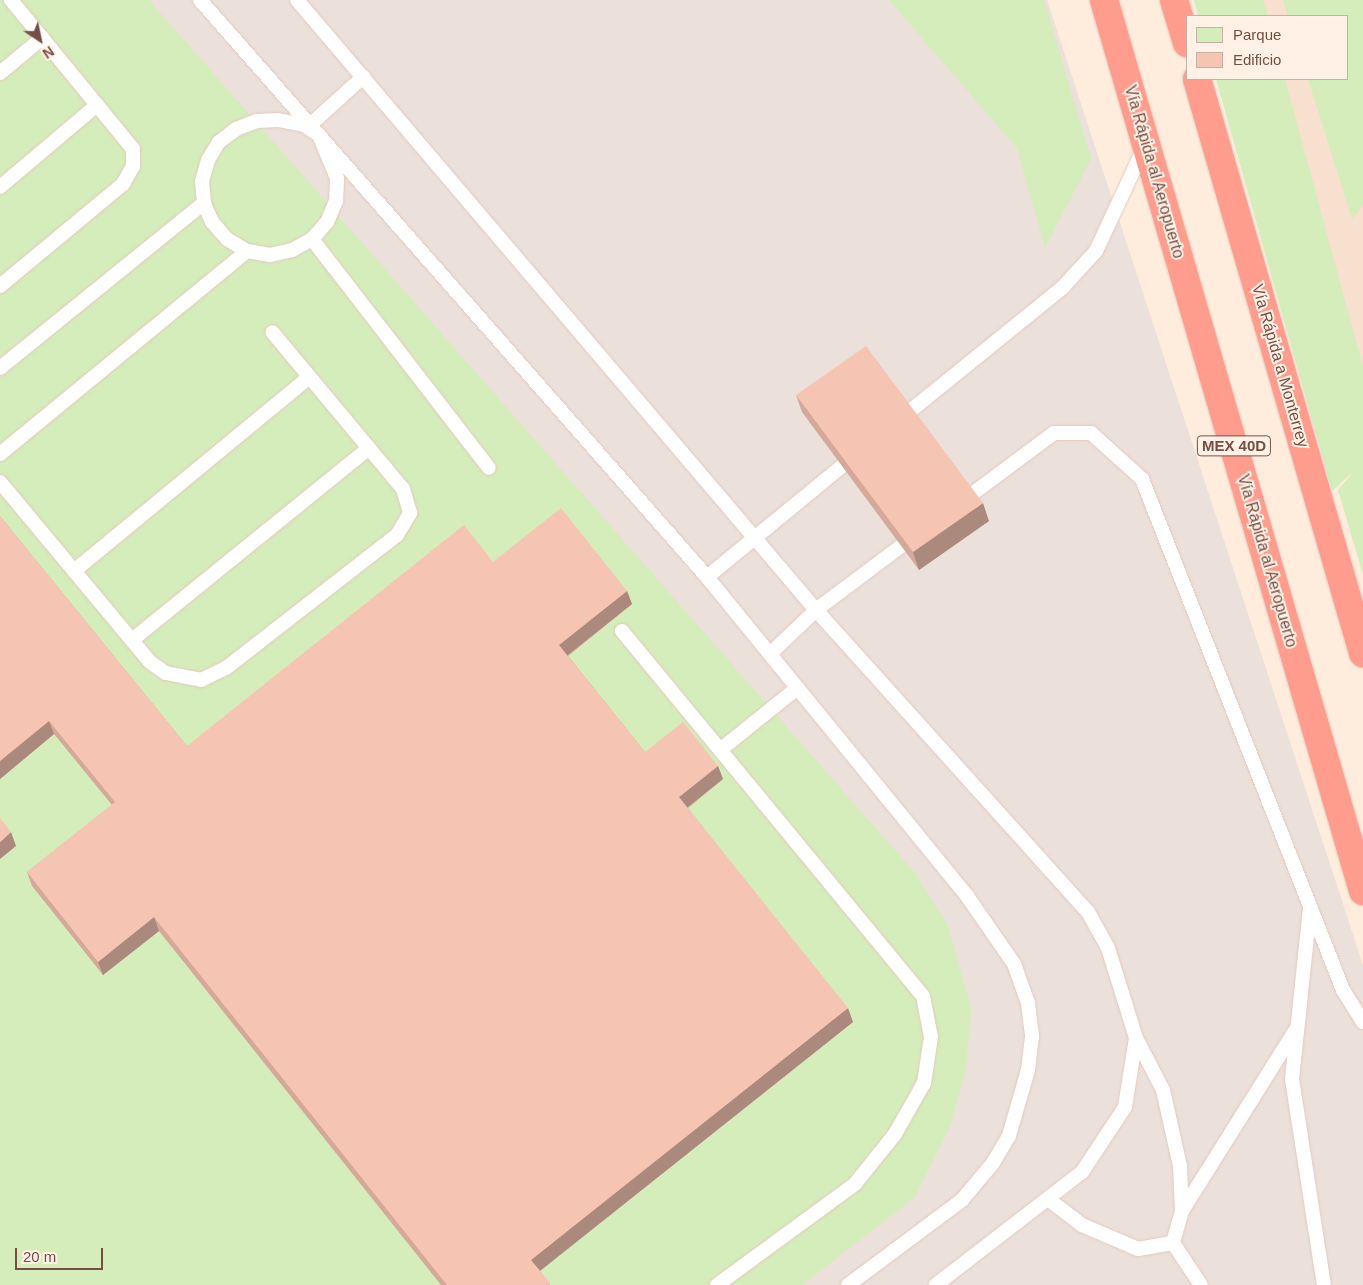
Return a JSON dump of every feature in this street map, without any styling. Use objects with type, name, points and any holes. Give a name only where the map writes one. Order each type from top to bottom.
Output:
[{"type":"highway","name":"Vía Rápida al Aeropuerto","points":[[1104,0],[1363,891]]},
{"type":"highway","points":[[1174,0],[1186,40]]},
{"type":"highway","name":"Vía Rápida a Monterrey","points":[[1197,80],[1363,653]]},
{"type":"lane","points":[[0,286],[123,184],[133,166],[134,148],[11,0]]},
{"type":"lane","points":[[200,0],[707,577],[992,929],[1014,964],[1028,1003],[1032,1037],[1028,1070],[1009,1136],[994,1163],[962,1200],[848,1285]]},
{"type":"lane","points":[[297,0],[816,610],[1088,912],[1108,948],[1136,1038],[1163,1090],[1180,1166],[1182,1211]]},
{"type":"lane","points":[[0,73],[42,38]]},
{"type":"lane","points":[[314,130],[363,77]]},
{"type":"lane","points":[[0,187],[98,104]]},
{"type":"lane","points":[[278,120],[304,125],[314,130],[337,178],[336,201],[327,222],[312,239],[292,250],[270,255],[247,251],[227,240],[217,228],[204,203],[202,181],[208,160],[219,142],[236,129],[257,121],[278,120]]},
{"type":"lane","points":[[886,431],[1063,287],[1096,251],[1146,143]]},
{"type":"lane","points":[[0,368],[204,203]]},
{"type":"lane","points":[[312,239],[489,468]]},
{"type":"lane","points":[[0,454],[247,251]]},
{"type":"lane","points":[[0,482],[150,662],[166,673],[201,680],[226,668],[397,535],[410,514],[403,489],[272,332]]},
{"type":"lane","points":[[74,570],[309,377]]},
{"type":"lane","points":[[951,510],[1054,433],[1091,433],[1142,479],[1343,990],[1363,1022]]},
{"type":"lane","points":[[707,577],[870,444]]},
{"type":"lane","points":[[132,640],[370,448]]},
{"type":"lane","points":[[770,654],[816,610],[927,527]]},
{"type":"lane","points":[[622,631],[923,996],[931,1036],[924,1083],[895,1134],[855,1184],[717,1285]]},
{"type":"lane","points":[[720,750],[797,688]]},
{"type":"lane","points":[[1310,905],[1292,1078],[1324,1285]]},
{"type":"lane","points":[[1201,1285],[1173,1243],[1182,1211],[1297,1028]]},
{"type":"lane","points":[[936,1285],[1082,1172],[1125,1107],[1136,1038]]},
{"type":"lane","points":[[1048,1199],[1082,1225],[1138,1249],[1173,1243]]},
{"type":"shaded area","points":[[0,0],[1047,0],[1363,965],[1363,1285],[0,1285]]},
{"type":"shaded area","points":[[1237,0],[1363,0],[1363,411],[1259,80],[1348,80],[1348,15],[1242,15]]},
{"type":"green space","points":[[0,0],[149,0],[915,873],[948,926],[971,1008],[966,1069],[949,1129],[915,1197],[802,1285],[0,1285]]},
{"type":"green space","points":[[889,0],[1044,0],[1091,159],[1045,248],[1017,148]]},
{"type":"green space","points":[[1194,0],[1263,0],[1268,15],[1198,15]]},
{"type":"green space","points":[[1283,0],[1363,0],[1363,205],[1352,219],[1308,80],[1348,80],[1348,15],[1288,15]]},
{"type":"green space","points":[[1216,80],[1285,80],[1363,367],[1363,575],[1338,490],[1353,472],[1332,491]]},
{"type":"building","points":[[866,346],[983,503],[913,552],[796,395]]},
{"type":"building","points":[[561,508],[627,591],[559,645],[645,752],[683,722],[718,766],[679,797],[848,1008],[531,1260],[550,1283],[548,1285],[447,1285],[154,917],[98,962],[27,872],[115,802],[49,721],[0,761],[0,516],[187,746],[464,525],[493,562]]},
{"type":"building","points":[[0,818],[11,832],[0,842]]}]
